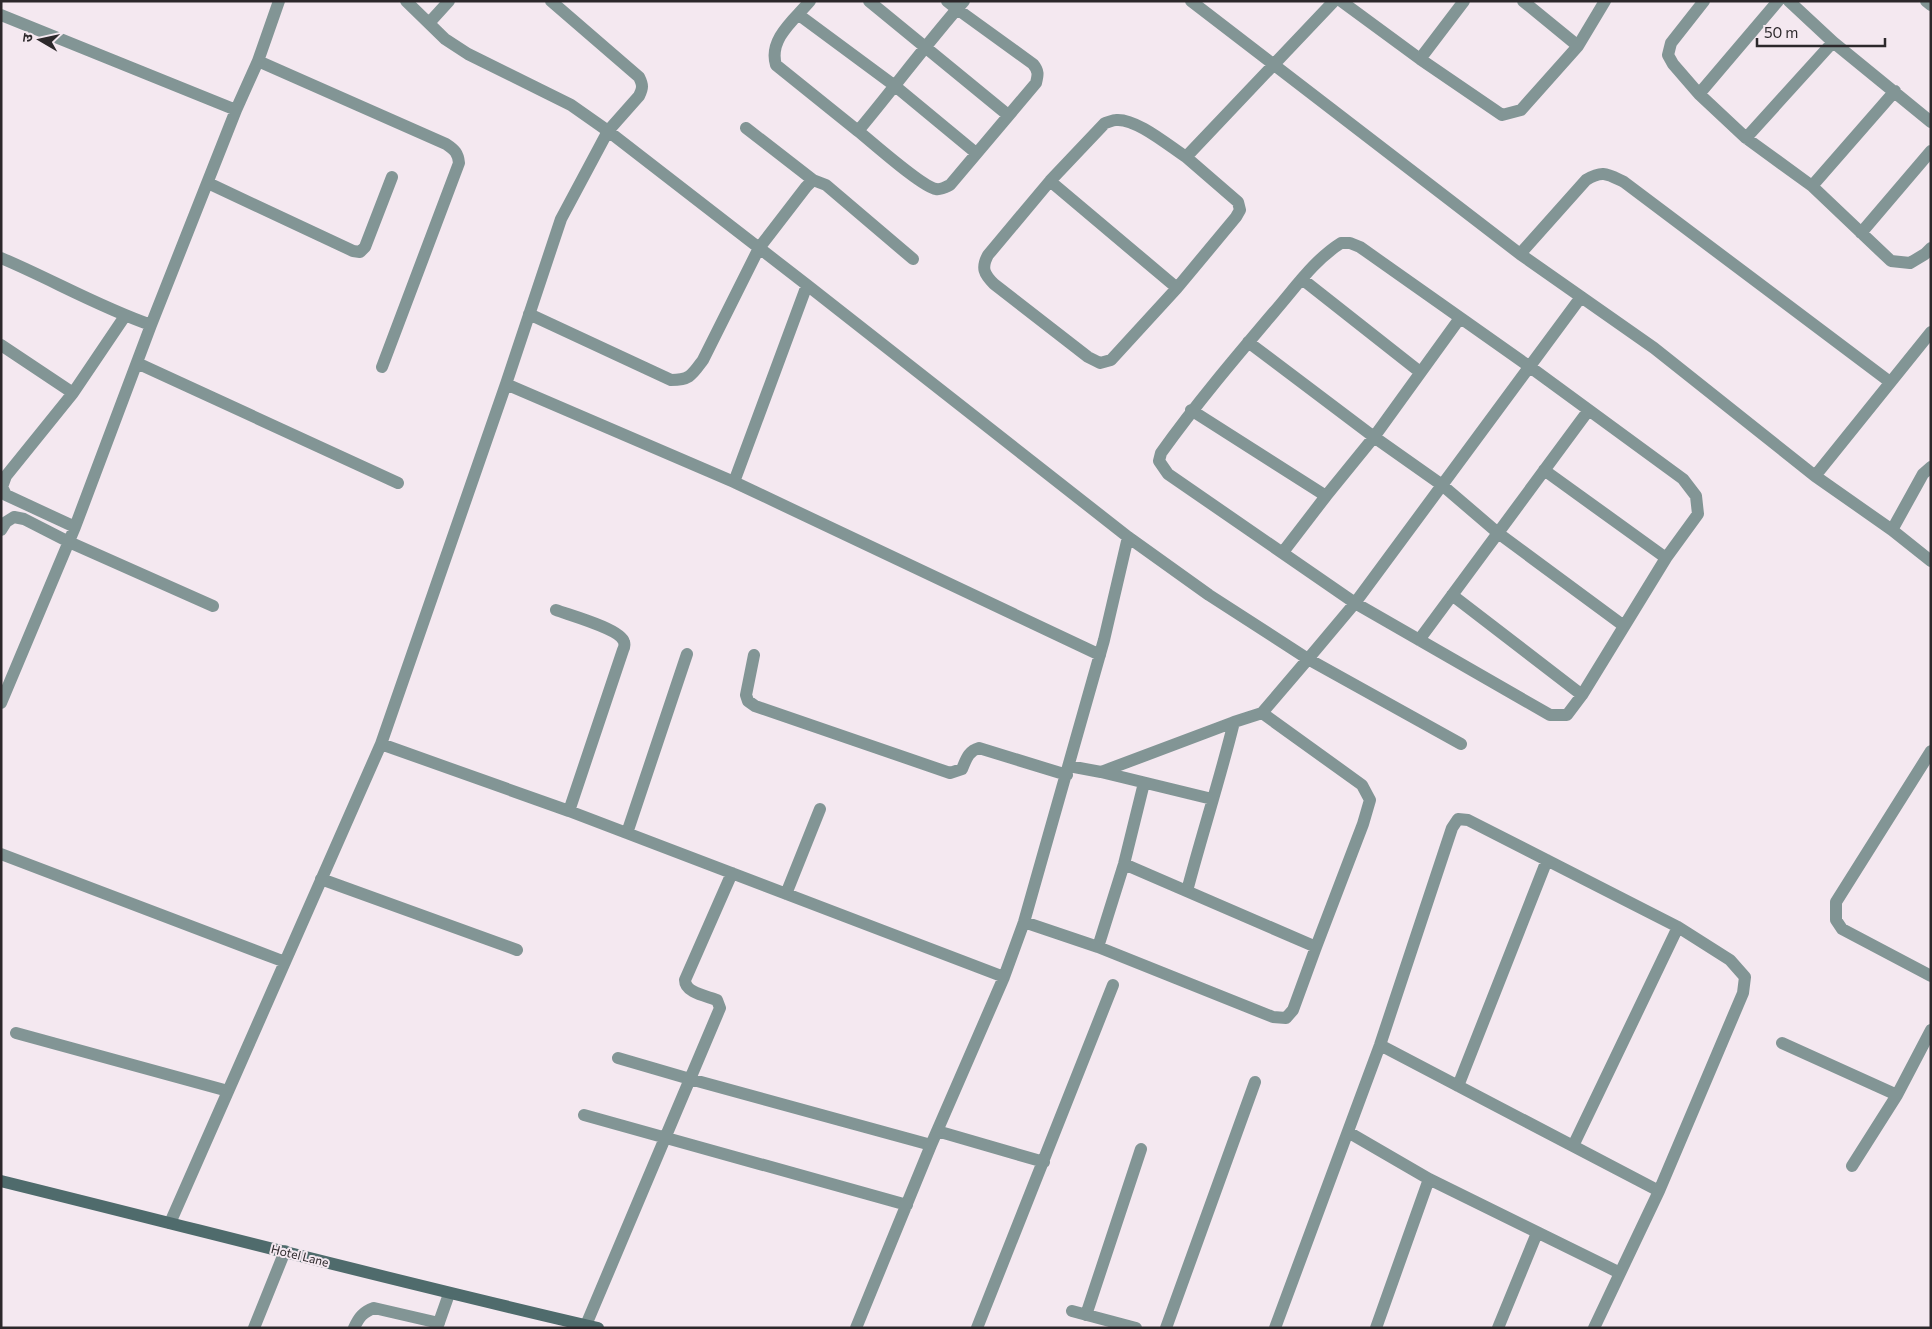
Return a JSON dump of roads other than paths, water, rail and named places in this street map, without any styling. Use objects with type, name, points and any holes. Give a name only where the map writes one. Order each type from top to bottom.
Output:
[{"type":"street","points":[[1,703],[75,527],[151,325],[236,110],[258,61],[279,1]]},
{"type":"street","points":[[406,1],[445,39],[468,54],[571,105],[608,132],[807,285],[1128,537],[1210,595],[1308,659],[1461,744]]},
{"type":"street","points":[[429,23],[449,1]]},
{"type":"street","points":[[170,1223],[380,744],[506,384],[561,219],[608,132],[639,96],[642,89],[639,77],[551,1]]},
{"type":"street","points":[[810,1],[779,36],[774,53],[776,65],[858,131],[918,179],[934,189],[941,190],[950,185],[1036,83],[1038,70],[1033,64],[956,4],[926,46],[858,131]]},
{"type":"street","points":[[869,1],[1008,114]]},
{"type":"street","points":[[1191,1],[1520,254],[1654,348],[1815,476],[1931,560]]},
{"type":"street","points":[[1186,157],[1272,64],[1334,1]]},
{"type":"street","points":[[1341,1],[1420,59],[1502,115],[1520,110],[1578,46],[1605,1]]},
{"type":"street","points":[[1420,59],[1464,1]]},
{"type":"street","points":[[1523,1],[1578,46]]},
{"type":"street","points":[[1704,1],[1671,43],[1668,55],[1673,64],[1699,94],[1746,138],[1812,186],[1891,261],[1910,262],[1925,254],[1931,248]]},
{"type":"street","points":[[1699,94],[1778,1]]},
{"type":"street","points":[[1789,1],[1833,42],[1931,122]]},
{"type":"street","points":[[1926,1],[1931,5]]},
{"type":"street","points":[[1,15],[236,110]]},
{"type":"street","points":[[799,15],[895,86],[976,154]]},
{"type":"street","points":[[1746,138],[1833,42]]},
{"type":"street","points":[[258,61],[446,144],[454,149],[458,155],[459,163],[382,366]]},
{"type":"street","points":[[1812,186],[1895,91]]},
{"type":"street","points":[[1117,120],[1126,121],[1140,126],[1186,157],[1238,202],[1240,210],[1177,288],[1111,360],[1100,363],[1088,358],[994,284],[984,273],[983,264],[988,255],[1050,181],[1105,123],[1117,120]]},
{"type":"street","points":[[746,128],[813,180],[826,185],[913,258]]},
{"type":"street","points":[[1861,234],[1931,151]]},
{"type":"street","points":[[1520,254],[1586,180],[1596,174],[1606,173],[1624,182],[1890,382]]},
{"type":"street","points":[[208,183],[353,251],[360,252],[365,247],[392,178]]},
{"type":"street","points":[[529,314],[670,380],[682,380],[691,376],[702,360],[759,248],[813,180]]},
{"type":"street","points":[[1050,181],[1177,288]]},
{"type":"street","points":[[1341,243],[1350,243],[1360,247],[1460,318],[1683,479],[1696,496],[1698,514],[1666,558],[1568,715],[1550,715],[1355,603],[1164,469],[1159,461],[1161,453],[1191,410],[1302,279],[1329,251],[1341,243]]},
{"type":"street","points":[[1,258],[126,316],[151,325]]},
{"type":"street","points":[[1302,279],[1420,372]]},
{"type":"street","points":[[734,482],[807,285]]},
{"type":"street","points":[[1101,772],[1262,713],[1355,603],[1581,297]]},
{"type":"street","points":[[75,527],[6,495],[2,487],[6,476],[73,393],[126,316]]},
{"type":"street","points":[[1284,552],[1374,437],[1460,318]]},
{"type":"street","points":[[1815,476],[1931,332]]},
{"type":"street","points":[[1248,342],[1374,437],[1442,485],[1498,533],[1624,626]]},
{"type":"street","points":[[1,345],[73,393]]},
{"type":"street","points":[[137,363],[398,483]]},
{"type":"street","points":[[506,384],[734,482],[1100,655]]},
{"type":"street","points":[[1191,410],[1326,496]]},
{"type":"street","points":[[1419,640],[1588,411]]},
{"type":"street","points":[[1892,530],[1922,474],[1931,467]]},
{"type":"street","points":[[1544,470],[1666,558]]},
{"type":"street","points":[[1,530],[6,522],[14,517],[24,519],[69,542],[213,606]]},
{"type":"street","points":[[856,1328],[931,1145],[1004,977],[1024,922],[1100,655],[1128,537]]},
{"type":"street","points":[[1452,595],[1582,695]]},
{"type":"street","points":[[556,610],[611,630],[620,636],[624,642],[623,650],[568,811]]},
{"type":"street","points":[[627,833],[687,654]]},
{"type":"street","points":[[754,655],[746,695],[748,701],[754,706],[950,773],[955,773],[962,769],[969,754],[979,748],[1068,771],[1101,772],[1212,799]]},
{"type":"street","points":[[1024,922],[1098,946],[1272,1017],[1286,1018],[1293,1010],[1363,824],[1370,800],[1362,785],[1262,713]]},
{"type":"street","points":[[1187,891],[1234,722]]},
{"type":"street","points":[[380,744],[627,833],[1004,977]]},
{"type":"street","points":[[1931,751],[1836,902],[1836,920],[1842,929],[1931,976]]},
{"type":"street","points":[[1098,946],[1124,864],[1144,783]]},
{"type":"street","points":[[786,894],[820,809]]},
{"type":"street","points":[[1275,1328],[1380,1045],[1452,828],[1458,819],[1468,820],[1678,927],[1730,960],[1745,977],[1743,993],[1659,1191],[1594,1328]]},
{"type":"street","points":[[1,854],[285,962]]},
{"type":"street","points":[[1458,1086],[1547,860]]},
{"type":"street","points":[[1124,864],[1316,947]]},
{"type":"street","points":[[592,1326],[666,1137],[720,1008],[717,1000],[688,989],[685,985],[685,980],[732,873]]},
{"type":"street","points":[[321,880],[517,950]]},
{"type":"street","points":[[1573,1146],[1678,927]]},
{"type":"street","points":[[977,1328],[1113,986]]},
{"type":"street","points":[[1852,1166],[1897,1095],[1931,1030]]},
{"type":"street","points":[[16,1033],[228,1091]]},
{"type":"street","points":[[1782,1043],[1897,1095]]},
{"type":"street","points":[[1380,1045],[1659,1191]]},
{"type":"street","points":[[618,1058],[931,1145]]},
{"type":"street","points":[[1166,1328],[1256,1082]]},
{"type":"street","points":[[584,1115],[907,1204]]},
{"type":"street","points":[[937,1131],[1044,1162]]},
{"type":"street","points":[[1348,1132],[1429,1179],[1620,1273]]},
{"type":"street","points":[[1086,1315],[1140,1149]]},
{"type":"street","points":[[1376,1328],[1429,1179]]},
{"type":"street","name":"Hotel Lane","points":[[1,1181],[285,1251],[443,1312],[592,1326]]},
{"type":"street","points":[[1498,1328],[1537,1233]]},
{"type":"street","points":[[254,1328],[285,1251]]},
{"type":"street","points":[[354,1328],[360,1316],[366,1310],[374,1308],[443,1312]]},
{"type":"street","points":[[1072,1311],[1136,1328]]}]
